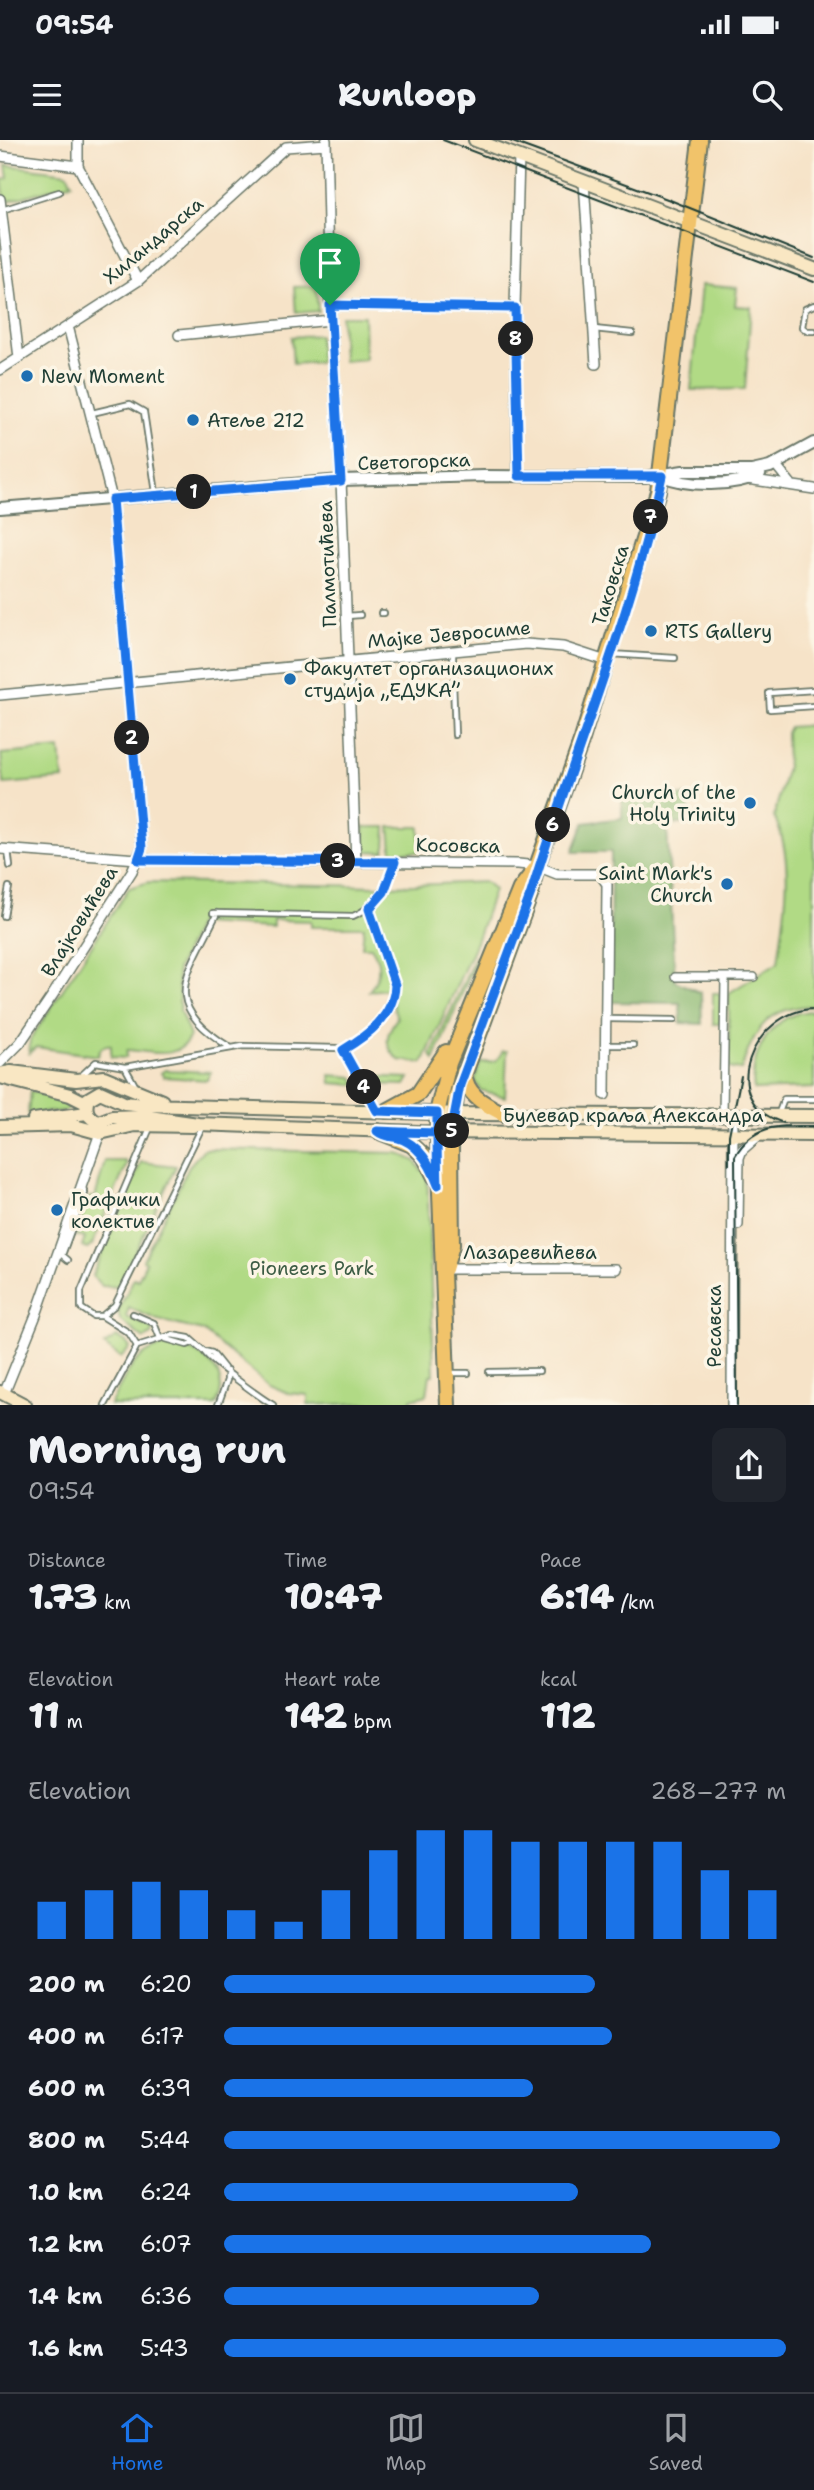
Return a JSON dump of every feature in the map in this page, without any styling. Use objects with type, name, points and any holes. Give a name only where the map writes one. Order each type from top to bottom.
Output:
[{"type":"main road","points":[[475,140],[814,269]]},
{"type":"main road","name":"Таковска","points":[[444,1133],[454,1114],[464,1071],[531,893],[537,866],[571,773],[662,476],[700,140]]},
{"type":"main road","name":"Таковска","points":[[444,1133],[437,1113],[449,1063],[519,892],[537,866]]},
{"type":"main road","points":[[382,1111],[418,1094],[463,1029]]},
{"type":"main road","points":[[464,1071],[465,1082],[473,1094],[504,1114]]},
{"type":"main road","points":[[0,1076],[11,1072],[76,1080],[104,1077],[139,1094],[169,1104]]},
{"type":"main road","points":[[0,1076],[70,1095],[99,1122],[112,1117],[177,1119],[201,1124]]},
{"type":"main road","points":[[21,1125],[67,1116],[87,1108],[91,1096],[100,1092],[108,1094],[114,1100],[116,1107],[112,1117]]},
{"type":"main road","points":[[67,1116],[72,1108],[70,1095]]},
{"type":"main road","name":"Булевар краља Александра","points":[[114,1100],[146,1105],[454,1114],[814,1116]]},
{"type":"main road","points":[[0,1126],[71,1125],[100,1133],[135,1125],[177,1128],[201,1124]]},
{"type":"main road","name":"Булевар краља Александра","points":[[201,1124],[444,1133],[814,1135]]},
{"type":"main road","points":[[377,1131],[383,1135],[401,1138],[419,1151],[438,1185]]},
{"type":"main road","points":[[444,1133],[438,1185],[445,1269],[448,1405]]},
{"type":"main road","points":[[444,1133],[452,1245],[445,1269]]},
{"type":"main road","points":[[2,1393],[25,1405]]},
{"type":"street","points":[[78,140],[78,166],[138,281]]},
{"type":"street","name":"Хиландарска","points":[[0,370],[138,281],[286,146],[326,142]]},
{"type":"street","name":"Палмотићева","points":[[326,142],[330,305],[341,481],[356,861]]},
{"type":"street","points":[[0,156],[78,166]]},
{"type":"street","points":[[519,156],[515,308],[519,476]]},
{"type":"street","points":[[584,182],[596,364]]},
{"type":"street","points":[[0,200],[4,276],[19,358]]},
{"type":"street","points":[[330,305],[515,308]]},
{"type":"street","points":[[179,335],[331,320]]},
{"type":"street","name":"Влајковићева","points":[[0,1063],[20,1043],[52,996],[138,860],[142,848],[112,499],[68,326]]},
{"type":"street","points":[[745,479],[814,443]]},
{"type":"street","points":[[662,476],[683,471],[772,466],[793,485]]},
{"type":"street","name":"Светогорска","points":[[0,508],[425,472],[519,476],[662,476]]},
{"type":"street","points":[[662,476],[681,483],[745,479],[814,489]]},
{"type":"street","name":"Мајке Јевросиме","points":[[0,695],[453,650],[478,644],[548,644],[608,657]]},
{"type":"street","name":"Косовска","points":[[4,849],[138,860],[356,861],[537,866],[557,874],[593,873],[606,881],[606,1020]]},
{"type":"street","points":[[675,976],[754,977]]},
{"type":"street","points":[[725,977],[728,1116]]},
{"type":"street","points":[[605,1095],[606,1020]]},
{"type":"street","name":"Ресавска","points":[[728,1116],[732,1136],[732,1405]]},
{"type":"street","points":[[2,1393],[54,1278],[100,1133]]},
{"type":"street","name":"Ресавска","points":[[732,1246],[738,1235],[739,1158],[742,1150],[758,1136]]},
{"type":"street","name":"Лазаревићева","points":[[445,1269],[616,1269]]},
{"type":"lane","points":[[2,211],[59,192]]},
{"type":"lane","points":[[814,306],[805,309],[802,327],[807,331],[814,331]]},
{"type":"lane","points":[[594,329],[632,333]]},
{"type":"lane","points":[[92,413],[130,404],[144,412],[156,494]]},
{"type":"lane","points":[[346,616],[360,615]]},
{"type":"lane","points":[[453,650],[453,663]]},
{"type":"lane","points":[[608,657],[675,658]]},
{"type":"lane","points":[[453,681],[455,735]]},
{"type":"lane","points":[[814,690],[769,693],[770,709],[814,706]]},
{"type":"lane","points":[[353,784],[363,784]]},
{"type":"lane","points":[[4,849],[10,866]]},
{"type":"lane","points":[[233,1049],[198,1024],[184,1003],[183,988],[187,974],[215,913],[338,918],[354,916],[369,909],[384,892],[395,862]]},
{"type":"lane","points":[[4,916],[9,887]]},
{"type":"lane","points":[[343,1050],[374,1028],[389,1011],[395,998],[395,985],[369,909]]},
{"type":"lane","points":[[606,1020],[674,1020]]},
{"type":"lane","points":[[606,1045],[633,1045]]},
{"type":"lane","points":[[76,1080],[96,1062],[125,1067],[243,1046],[332,1047],[343,1050],[382,1111]]},
{"type":"lane","points":[[125,1067],[139,1094]]},
{"type":"lane","points":[[778,1116],[783,1099],[814,1099]]},
{"type":"lane","points":[[102,1316],[115,1305],[201,1124]]},
{"type":"lane","points":[[137,1346],[129,1333],[102,1316],[93,1316],[81,1308],[81,1291],[150,1126]]},
{"type":"lane","points":[[68,1260],[62,1255],[85,1193],[82,1187]]},
{"type":"lane","points":[[134,1314],[155,1323],[163,1339]]},
{"type":"lane","points":[[105,1405],[137,1346],[180,1336],[189,1338],[217,1367],[273,1405]]},
{"type":"lane","points":[[218,1405],[227,1380],[225,1370]]},
{"type":"lane","points":[[489,1373],[539,1371]]},
{"type":"lane","points":[[447,1373],[468,1373]]},
{"type":"green space","points":[[6,165],[67,173],[72,183],[5,202],[2,180],[8,178]]},
{"type":"green space","points":[[701,285],[737,288],[735,306],[751,307],[745,389],[691,390]]},
{"type":"green space","points":[[316,286],[318,311],[296,313],[294,287]]},
{"type":"green space","points":[[341,316],[364,316],[365,359],[343,361]]},
{"type":"green space","points":[[319,335],[320,362],[293,364],[291,337]]},
{"type":"green space","points":[[814,725],[814,1006],[798,1007],[774,1015],[751,1043],[741,1070],[729,1068],[729,993],[778,962],[787,870],[781,834],[774,817],[787,766],[786,733],[789,727]]},
{"type":"green space","points":[[60,749],[63,779],[4,784],[1,754]]},
{"type":"green space","points":[[687,796],[692,823],[667,825],[675,981],[701,993],[702,1024],[681,1023],[680,1003],[610,1002],[611,852],[573,852],[584,823],[622,818],[622,799]]},
{"type":"green space","points":[[364,827],[386,827],[385,852],[365,851]]},
{"type":"green space","points":[[390,827],[420,827],[420,852],[392,852]]},
{"type":"green space","points":[[149,882],[378,886],[388,890],[390,886],[486,882],[494,890],[476,942],[423,1063],[399,1060],[390,1049],[388,1034],[397,1018],[388,989],[369,991],[379,969],[371,947],[362,947],[364,927],[311,927],[311,921],[273,920],[273,927],[198,923],[177,970],[180,1011],[190,1036],[179,1049],[163,1053],[127,1050],[126,1058],[111,1057],[111,1045],[102,1048],[98,1056],[36,1047],[29,1053],[30,1040],[129,888]]},
{"type":"green space","points":[[475,957],[477,958],[434,1060],[431,1055]]},
{"type":"green space","points":[[713,993],[720,993],[720,1024],[713,1024]]},
{"type":"green space","points":[[814,1011],[814,1088],[754,1090],[756,1061],[767,1036],[787,1018]]},
{"type":"green space","points":[[503,1051],[507,1051],[505,1097],[480,1090],[475,1080],[480,1063],[496,1061]]},
{"type":"green space","points":[[165,1070],[211,1072],[207,1080],[164,1077],[161,1073]]},
{"type":"green space","points":[[330,1075],[353,1077],[357,1085],[331,1083]]},
{"type":"green space","points":[[363,1076],[409,1078],[405,1085],[368,1084]]},
{"type":"green space","points":[[30,1091],[64,1099],[68,1106],[66,1111],[28,1114]]},
{"type":"green space","name":"Pioneers Park","points":[[204,1149],[398,1153],[415,1161],[421,1170],[427,1169],[434,1375],[430,1375],[427,1395],[411,1399],[411,1402],[308,1405],[308,1395],[288,1393],[269,1385],[203,1331],[158,1320],[129,1308],[126,1317],[153,1328],[152,1335],[144,1339],[120,1320],[118,1311],[134,1278],[138,1280],[146,1262],[143,1260],[189,1166]]},
{"type":"green space","points":[[105,1161],[125,1161],[127,1164],[92,1245],[87,1249],[82,1247],[85,1238],[76,1236],[89,1197],[95,1198]]},
{"type":"green space","points":[[141,1162],[176,1166],[119,1287],[102,1286],[92,1276]]},
{"type":"green space","points":[[117,1337],[125,1341],[130,1348],[121,1358],[104,1345]]},
{"type":"green space","points":[[171,1345],[193,1351],[217,1372],[220,1393],[216,1405],[110,1405],[126,1375],[140,1358],[159,1347]]},
{"type":"tram line","points":[[443,140],[814,282]]},
{"type":"tram line","points":[[507,140],[670,200],[814,258]]},
{"type":"tram line","points":[[784,1123],[762,1112],[750,1096],[746,1078],[750,1058],[759,1040],[774,1024],[793,1013],[814,1009]]},
{"type":"tram line","points":[[729,1164],[729,1135],[741,1076]]},
{"type":"tram line","points":[[737,1405],[735,1156],[742,1145],[759,1132],[779,1127],[814,1126]]},
{"type":"place","name":"New Moment","points":[[27,376]]},
{"type":"place","name":"Атеље 212","points":[[193,420]]},
{"type":"place","name":"RTS Gallery","points":[[651,631]]},
{"type":"place","name":"Факултет организационих студија „ЕДУКА”","points":[[290,679]]},
{"type":"place","name":"Church of the Holy Trinity","points":[[750,803]]},
{"type":"place","name":"Saint Mark's Church","points":[[727,884]]},
{"type":"place","name":"Графички колектив","points":[[57,1210]]},
{"type":"route","points":[[330,305],[341,481],[112,499],[142,848],[138,860],[395,862],[384,892],[369,909],[372,925],[395,985],[395,998],[389,1011],[374,1028],[343,1050],[351,1059],[377,1111],[437,1113],[437,1133],[436,1147],[438,1185],[424,1156],[412,1144],[377,1131],[437,1133],[451,1133],[456,1097],[531,893],[537,866],[571,773],[662,476],[519,476],[515,308],[330,305]]}]
